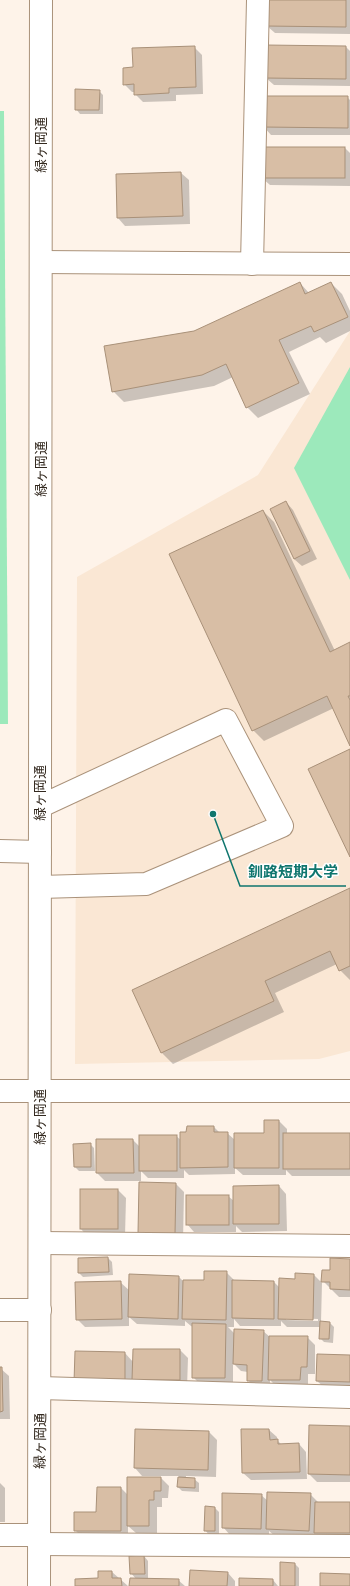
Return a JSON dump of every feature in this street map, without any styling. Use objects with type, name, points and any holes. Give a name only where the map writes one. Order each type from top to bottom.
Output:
[{"type":"street","name":"緑ヶ岡通","points":[[39,1586],[41,0]]},
{"type":"street","points":[[252,264],[258,0]]},
{"type":"street","points":[[41,262],[350,264]]},
{"type":"street","points":[[40,806],[226,720],[282,826],[146,884],[40,887]]},
{"type":"street","points":[[0,850],[40,852]]},
{"type":"street","points":[[0,1091],[350,1091]]},
{"type":"street","points":[[40,1243],[350,1246]]},
{"type":"street","points":[[0,1310],[40,1310]]},
{"type":"street","points":[[40,1388],[350,1397]]},
{"type":"street","points":[[0,1535],[39,1539],[350,1546]]},
{"type":"shaded area","points":[[350,331],[350,1051],[319,1059],[75,1064],[77,577],[258,475]]},
{"type":"green space","points":[[0,111],[4,111],[8,724],[0,724]]},
{"type":"green space","points":[[350,367],[350,580],[294,468]]},
{"type":"building","points":[[266,0],[346,0],[346,27],[266,26]]},
{"type":"building","points":[[265,45],[346,46],[346,79],[265,78]]},
{"type":"building","points":[[195,46],[196,87],[169,88],[169,93],[134,95],[134,84],[123,85],[123,68],[133,67],[132,48]]},
{"type":"building","points":[[75,89],[100,90],[99,110],[75,110]]},
{"type":"building","points":[[263,96],[348,96],[348,128],[263,127]]},
{"type":"building","points":[[261,147],[345,147],[345,178],[261,178]]},
{"type":"building","points":[[181,172],[183,216],[117,218],[116,174]]},
{"type":"building","points":[[300,282],[305,294],[331,282],[348,317],[314,332],[311,326],[279,340],[299,383],[246,408],[226,364],[202,375],[112,392],[104,346],[194,331]]},
{"type":"building","points":[[286,501],[310,551],[294,559],[270,509]]},
{"type":"building","points":[[263,510],[330,652],[350,642],[350,696],[348,696],[350,700],[350,746],[327,696],[252,731],[169,554]]},
{"type":"building","points":[[350,749],[350,857],[308,769]]},
{"type":"building","points":[[350,888],[350,966],[339,971],[330,951],[265,981],[274,1001],[161,1053],[132,990]]},
{"type":"building","points":[[264,1120],[279,1120],[279,1168],[234,1168],[234,1133],[264,1133]]},
{"type":"building","points":[[187,1126],[214,1126],[214,1132],[228,1132],[228,1167],[180,1168],[180,1132],[186,1132]]},
{"type":"building","points":[[283,1133],[350,1133],[350,1169],[283,1169]]},
{"type":"building","points":[[139,1135],[177,1135],[177,1171],[139,1171]]},
{"type":"building","points":[[96,1139],[133,1139],[134,1173],[96,1173]]},
{"type":"building","points":[[91,1143],[91,1167],[74,1167],[73,1144]]},
{"type":"building","points":[[139,1182],[176,1183],[175,1234],[138,1233]]},
{"type":"building","points":[[279,1185],[279,1224],[233,1224],[233,1186]]},
{"type":"building","points":[[80,1189],[118,1189],[118,1229],[80,1229]]},
{"type":"building","points":[[186,1195],[229,1195],[229,1225],[186,1225]]},
{"type":"building","points":[[108,1257],[109,1272],[78,1273],[78,1258]]},
{"type":"building","points":[[330,1258],[350,1259],[350,1290],[330,1289],[330,1282],[321,1282],[322,1270],[330,1270]]},
{"type":"building","points":[[204,1271],[227,1271],[226,1320],[182,1319],[183,1280],[204,1280]]},
{"type":"building","points":[[295,1273],[314,1274],[313,1320],[278,1319],[279,1278],[295,1279]]},
{"type":"building","points":[[129,1274],[179,1276],[178,1319],[128,1317]]},
{"type":"building","points":[[232,1280],[274,1281],[274,1319],[232,1318]]},
{"type":"building","points":[[121,1281],[122,1319],[76,1320],[75,1282]]},
{"type":"building","points":[[320,1321],[330,1322],[329,1339],[319,1339]]},
{"type":"building","points":[[192,1323],[226,1324],[225,1378],[192,1378]]},
{"type":"building","points":[[234,1329],[264,1330],[262,1381],[247,1381],[247,1365],[233,1364]]},
{"type":"building","points":[[269,1336],[308,1336],[307,1367],[301,1367],[300,1380],[268,1380]]},
{"type":"building","points":[[133,1349],[180,1349],[180,1380],[132,1380]]},
{"type":"building","points":[[75,1351],[125,1352],[125,1382],[74,1382]]},
{"type":"building","points":[[317,1354],[350,1355],[350,1382],[316,1381]]},
{"type":"building","points":[[0,1367],[2,1367],[3,1411],[0,1412]]},
{"type":"building","points":[[309,1425],[350,1426],[350,1475],[308,1474]]},
{"type":"building","points":[[135,1429],[209,1431],[208,1470],[134,1468]]},
{"type":"building","points":[[241,1429],[269,1429],[270,1440],[278,1439],[278,1444],[299,1443],[300,1472],[242,1473]]},
{"type":"building","points":[[127,1477],[161,1477],[161,1491],[154,1491],[154,1500],[149,1500],[149,1526],[127,1526]]},
{"type":"building","points":[[178,1477],[195,1478],[195,1488],[177,1487]]},
{"type":"building","points":[[97,1487],[121,1487],[121,1531],[74,1531],[74,1512],[96,1512]]},
{"type":"building","points":[[267,1492],[311,1493],[309,1531],[266,1529]]},
{"type":"building","points":[[222,1493],[262,1494],[261,1529],[222,1528]]},
{"type":"building","points":[[315,1502],[350,1502],[350,1533],[314,1533]]},
{"type":"building","points":[[205,1506],[215,1507],[215,1531],[204,1531]]},
{"type":"building","points":[[144,1555],[145,1574],[130,1574],[129,1556]]},
{"type":"building","points":[[280,1562],[295,1563],[295,1586],[280,1586]]},
{"type":"building","points":[[190,1570],[228,1572],[227,1586],[189,1586]]},
{"type":"building","points":[[98,1571],[112,1571],[112,1578],[121,1578],[122,1586],[75,1586],[75,1579],[98,1578]]},
{"type":"building","points":[[320,1573],[350,1574],[350,1586],[320,1586]]},
{"type":"building","points":[[130,1578],[179,1579],[179,1586],[129,1586]]},
{"type":"building","points":[[239,1578],[273,1579],[273,1586],[239,1586]]},
{"type":"place","name":"釧路短期大学","points":[[213,814]]}]
